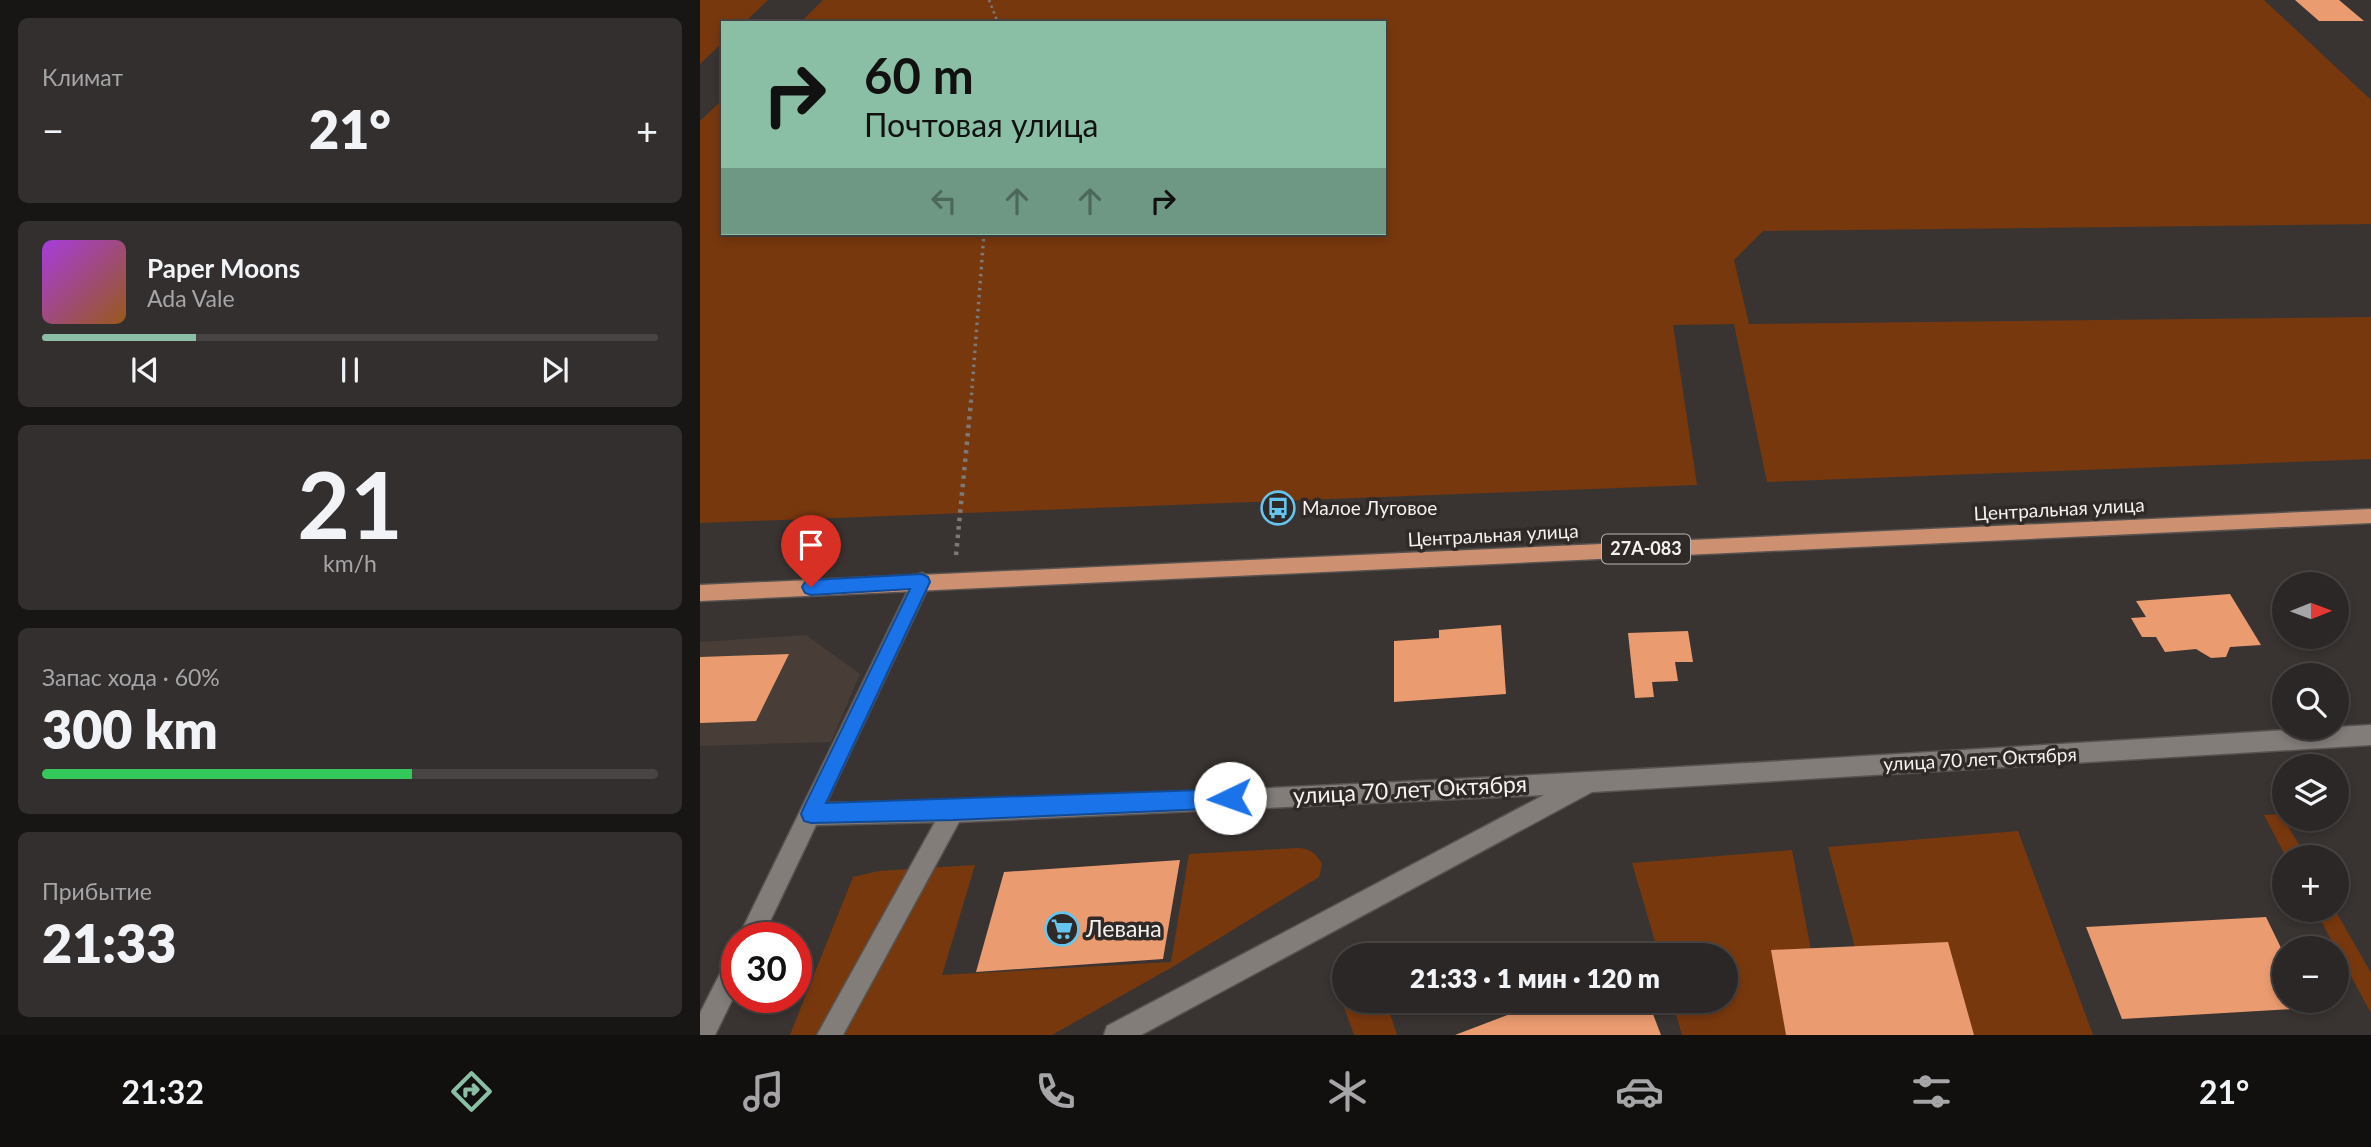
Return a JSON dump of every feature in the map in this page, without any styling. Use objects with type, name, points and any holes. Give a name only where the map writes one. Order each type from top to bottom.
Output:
[{"type":"main road","name":"Центральная улица","points":[[700,593],[2371,516]]},
{"type":"street","points":[[758,922],[922,582]]},
{"type":"street","name":"улица 70 лет Октября","points":[[811,814],[953,811],[1590,782],[2371,735]]},
{"type":"street","name":"улица 70 лет Октября","points":[[1115,1035],[1590,782]]},
{"type":"street","points":[[829,1035],[953,811]]},
{"type":"street","points":[[702,1035],[721,996]]},
{"type":"path","points":[[989,0],[997,21]]},
{"type":"path","points":[[953,580],[964,493],[984,235]]},
{"type":"shaded area","points":[[700,0],[768,0],[746,21],[721,21],[721,44],[700,64]]},
{"type":"shaded area","points":[[823,0],[2264,0],[2371,100],[2371,224],[1763,231],[1734,260],[1749,324],[2371,317],[2371,459],[1767,482],[1734,324],[1673,325],[1697,485],[700,523],[700,121],[721,101],[721,235],[1386,235],[1386,21],[802,21]]},
{"type":"shaded area","points":[[806,635],[860,674],[831,742],[700,746],[700,642]]},
{"type":"shaded area","points":[[2264,815],[2272,815],[2272,830]]},
{"type":"shaded area","points":[[2018,831],[2093,1035],[1874,1035],[1852,936],[1828,847]]},
{"type":"shaded area","points":[[2272,831],[2291,831],[2299,845],[2280,845]]},
{"type":"shaded area","points":[[1299,848],[1310,851],[1322,864],[1319,877],[1174,966],[1052,1035],[790,1035],[799,1013],[812,1013],[812,980],[853,877],[879,871],[975,865],[942,975],[1171,962],[1189,854]]},
{"type":"shaded area","points":[[1792,850],[1827,1035],[1682,1035],[1676,1013],[1738,1013],[1738,943],[1655,943],[1632,863]]},
{"type":"shaded area","points":[[2322,922],[2342,922],[2371,973],[2371,1013],[2349,973],[2349,936],[2329,936]]},
{"type":"shaded area","points":[[1346,1013],[1390,1013],[1397,1035],[1354,1035]]},
{"type":"building","points":[[2295,0],[2339,0],[2364,21],[2319,21]]},
{"type":"building","points":[[2230,594],[2261,645],[2230,647],[2226,657],[2211,658],[2196,649],[2165,652],[2156,637],[2142,637],[2131,618],[2146,617],[2136,601]]},
{"type":"building","points":[[1501,625],[1506,694],[1394,702],[1394,641],[1439,638],[1439,630]]},
{"type":"building","points":[[1688,631],[1693,662],[1675,662],[1678,681],[1652,682],[1654,697],[1635,698],[1628,633]]},
{"type":"building","points":[[789,654],[756,721],[700,723],[700,657]]},
{"type":"building","points":[[1180,860],[1163,959],[976,972],[1004,872]]},
{"type":"building","points":[[2266,917],[2275,936],[2272,936],[2272,1010],[2122,1019],[2086,927]]},
{"type":"building","points":[[1948,942],[1974,1035],[1786,1035],[1771,950]]},
{"type":"building","points":[[1513,1013],[1653,1013],[1661,1035],[1455,1035]]},
{"type":"place","name":"Малое Луговое","points":[[1278,508]]},
{"type":"place","name":"Левана","points":[[1062,929]]},
{"type":"route","points":[[811,587],[922,582],[811,814],[953,811],[1230,798]]}]
